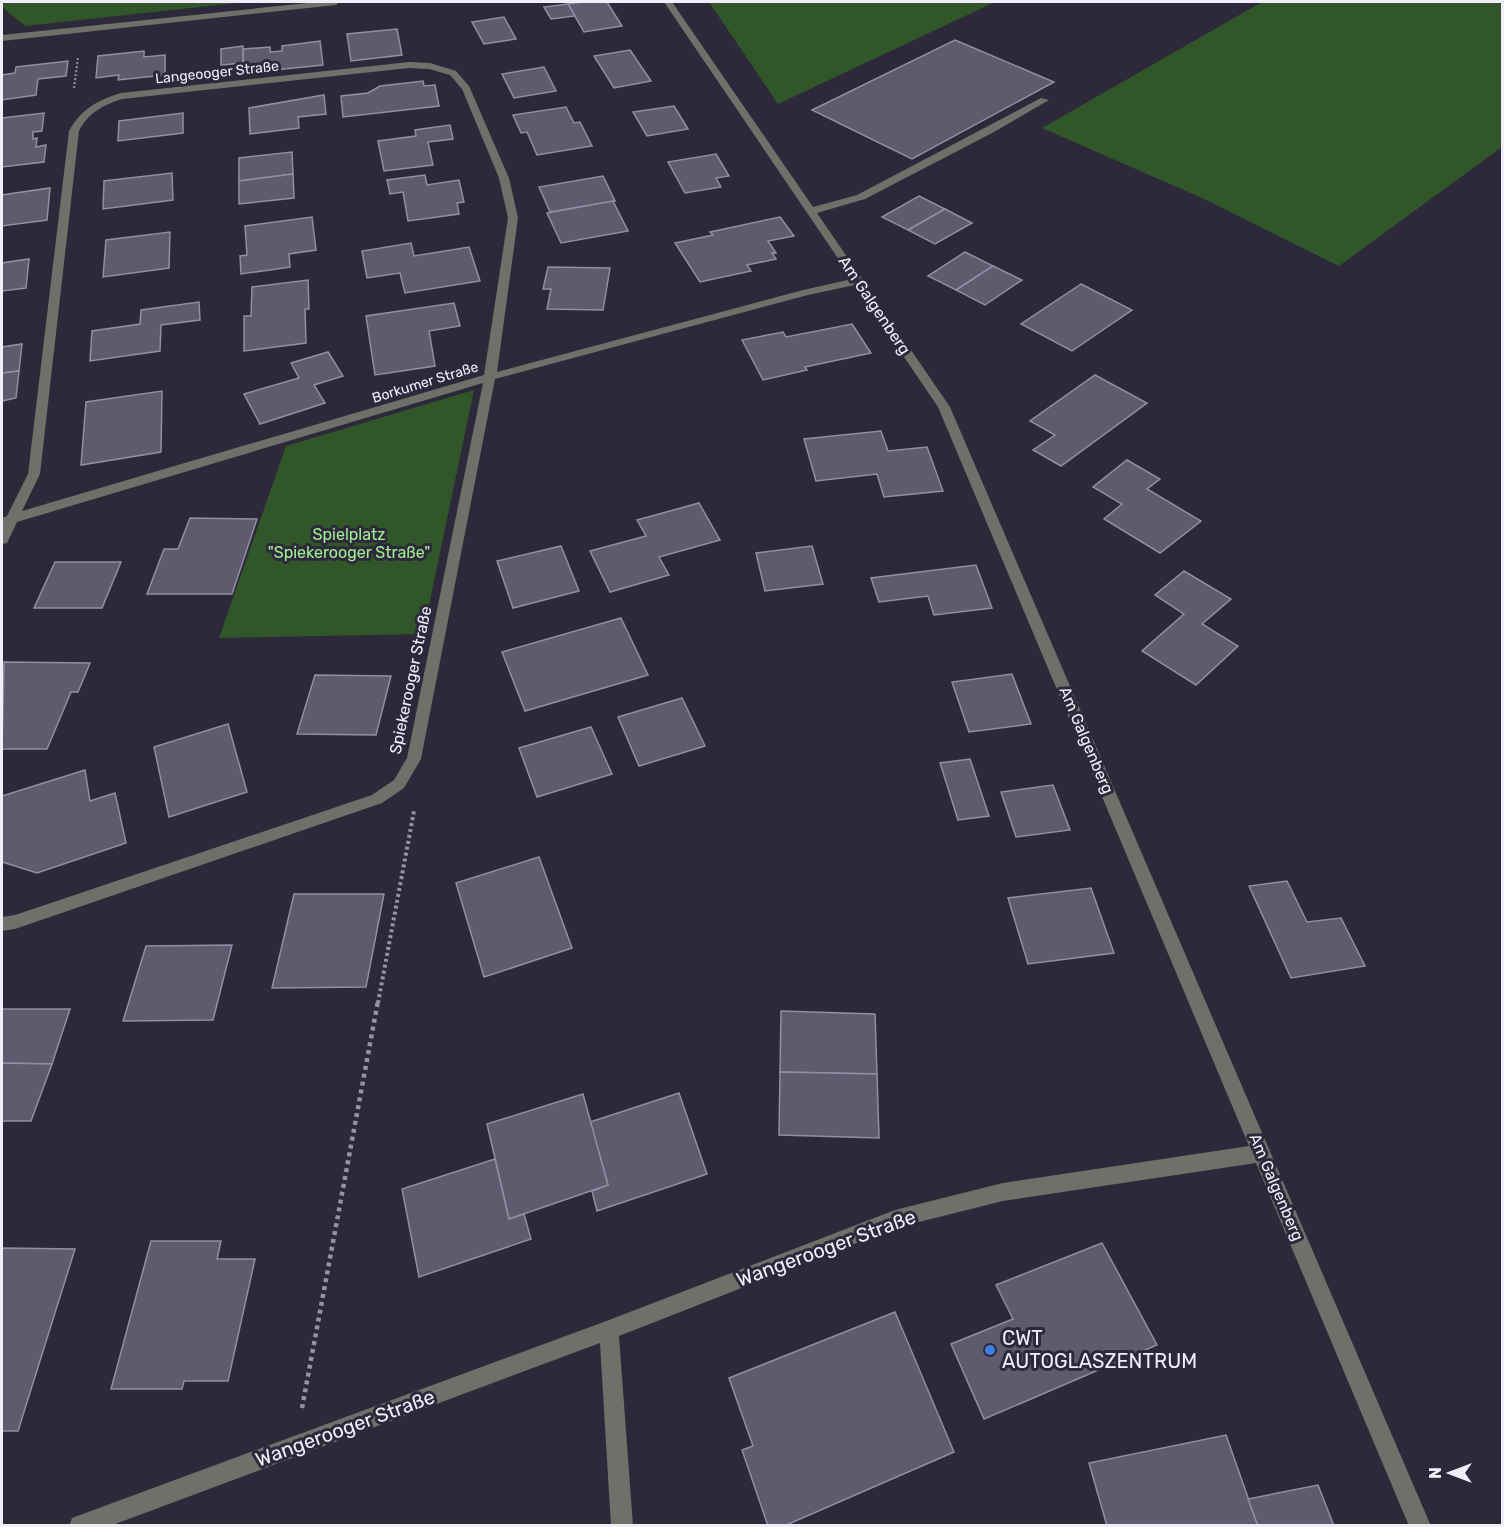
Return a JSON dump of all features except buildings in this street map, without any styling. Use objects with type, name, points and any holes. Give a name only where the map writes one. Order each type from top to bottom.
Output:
[{"type":"street","points":[[2,39],[336,2]]},
{"type":"street","name":"Am Galgenberg","points":[[668,2],[944,407],[1420,1526]]},
{"type":"street","name":"Langeooger Straße","points":[[6,521],[34,474],[74,131],[81,117],[97,104],[121,96],[409,65],[430,66],[453,73],[466,88],[504,178],[513,218],[490,377]]},
{"type":"street","points":[[811,211],[861,196],[991,130],[1044,100]]},
{"type":"street","name":"Borkumer Straße","points":[[6,521],[490,377],[807,292],[860,281]]},
{"type":"street","name":"Spiekerooger Straße","points":[[2,924],[15,922],[376,799],[399,784],[414,759],[490,377]]},
{"type":"street","points":[[2,540],[6,521]]},
{"type":"street","name":"Wangerooger Straße","points":[[80,1526],[609,1330],[895,1219],[1003,1192],[1263,1153]]},
{"type":"street","points":[[609,1330],[622,1526]]},
{"type":"path","points":[[81,29],[73,97],[91,109]]},
{"type":"path","points":[[294,1447],[416,805],[399,784]]},
{"type":"green space","points":[[2,2],[246,2],[25,26],[2,7]]},
{"type":"green space","points":[[709,2],[995,2],[778,104]]},
{"type":"green space","points":[[1262,2],[1502,2],[1502,147],[1339,266],[1202,198],[1042,128]]},
{"type":"green space","name":"Spielplatz \"Spiekerooger Straße\"","points":[[474,390],[423,634],[219,638],[286,446]]},
{"type":"place","name":"CWT AUTOGLASZENTRUM","points":[[990,1350]]}]
